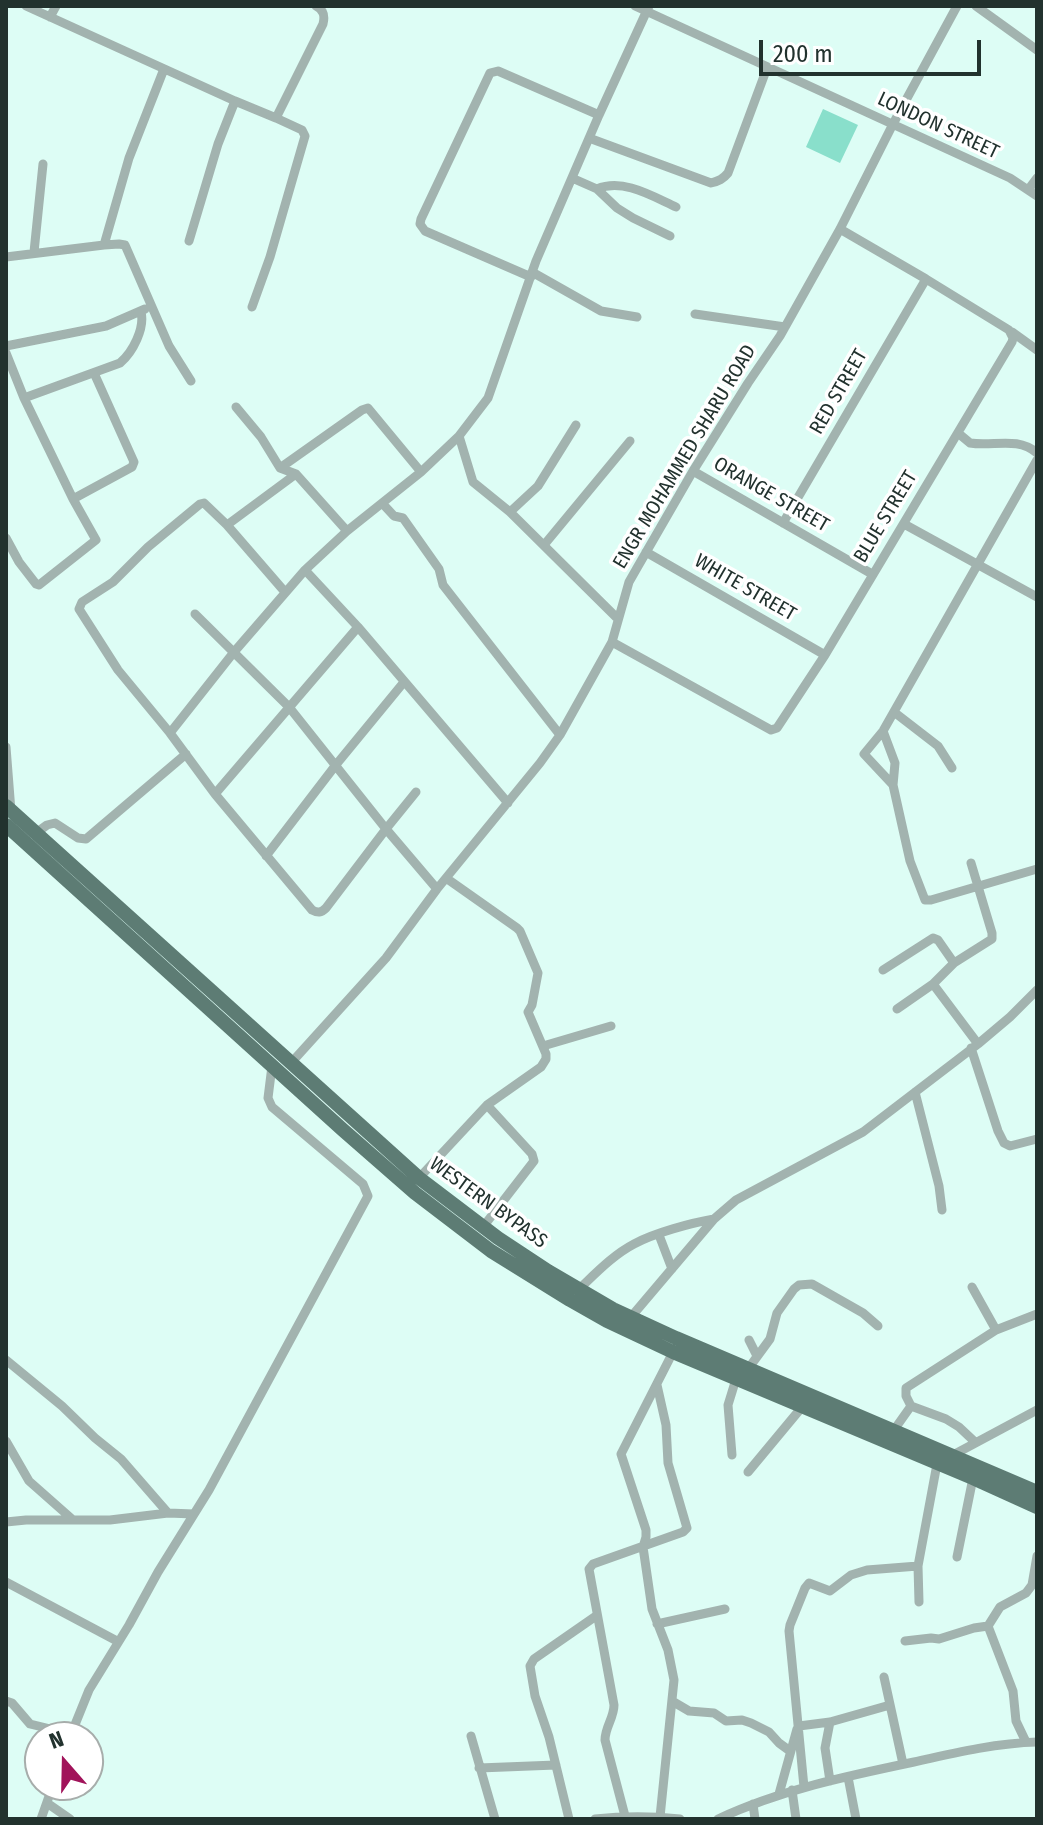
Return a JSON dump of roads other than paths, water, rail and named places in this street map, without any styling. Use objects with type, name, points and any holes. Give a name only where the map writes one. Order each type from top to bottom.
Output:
[{"type":"main road","name":"WESTERN BYPASS","points":[[8,814],[36,833],[419,1178],[548,1271],[802,1407],[822,1408],[894,1430],[1037,1492]]},
{"type":"main road","name":"WESTERN BYPASS","points":[[8,814],[272,1066],[415,1193],[491,1251],[607,1321],[673,1352],[742,1374],[822,1408],[937,1464],[1037,1507]]},
{"type":"street","points":[[26,6],[302,130],[305,136],[252,307]]},
{"type":"street","points":[[50,17],[56,6]]},
{"type":"street","points":[[276,118],[323,24],[324,14],[316,6]]},
{"type":"street","name":"LONDON STREET","points":[[635,6],[648,9],[767,68],[1010,178],[1032,193]]},
{"type":"street","name":"ENGR MOHAMMED SHARU ROAD","points":[[291,1063],[386,958],[560,735],[612,642],[629,582],[693,471],[785,327],[957,6]]},
{"type":"street","points":[[976,6],[1037,50]]},
{"type":"street","points":[[170,733],[305,570],[459,436],[492,391],[531,275],[648,9]]},
{"type":"street","points":[[589,138],[711,183],[717,182],[728,173],[767,68]]},
{"type":"street","points":[[104,245],[129,158],[164,69]]},
{"type":"street","points":[[599,115],[498,71],[490,73],[420,224],[425,231],[531,275],[601,311],[637,317]]},
{"type":"street","points":[[189,241],[218,144],[235,101]]},
{"type":"street","points":[[34,252],[43,164]]},
{"type":"street","points":[[572,178],[597,189],[617,208],[670,236]]},
{"type":"street","points":[[1032,193],[1037,178]]},
{"type":"street","points":[[597,189],[617,184],[676,207]]},
{"type":"street","points":[[840,229],[926,279],[1037,350]]},
{"type":"street","points":[[6,257],[125,245],[169,346],[191,381]]},
{"type":"street","name":"RED STREET","points":[[783,523],[926,279]]},
{"type":"street","points":[[6,346],[106,326],[152,306]]},
{"type":"street","points":[[24,398],[120,363],[127,357],[143,322],[141,312]]},
{"type":"street","points":[[695,314],[785,327]]},
{"type":"street","name":"BLUE STREET","points":[[612,642],[771,730],[779,726],[825,655],[1012,342],[1009,330]]},
{"type":"street","points":[[6,353],[24,398],[96,540],[42,584],[36,584],[6,538]]},
{"type":"street","points":[[73,499],[132,467],[134,462],[94,373]]},
{"type":"street","points":[[236,407],[261,437],[280,468],[296,474],[347,531]]},
{"type":"street","points":[[280,468],[368,408],[421,472]]},
{"type":"street","points":[[510,512],[538,486],[576,425]]},
{"type":"street","points":[[958,433],[970,443],[1014,442],[1037,453]]},
{"type":"street","points":[[459,436],[473,482],[510,512],[618,619]]},
{"type":"street","points":[[544,545],[630,441]]},
{"type":"street","points":[[893,785],[864,754],[883,731],[1037,460]]},
{"type":"street","name":"ORANGE STREET","points":[[693,471],[872,574]]},
{"type":"street","points":[[227,525],[296,474]]},
{"type":"street","points":[[285,592],[207,503],[200,504],[148,547],[113,582],[82,602],[80,613],[118,670],[215,794],[317,913],[322,912],[416,792]]},
{"type":"street","points":[[382,503],[394,516],[403,518],[439,569],[443,585],[560,735]]},
{"type":"street","points":[[904,524],[1037,597]]},
{"type":"street","name":"WHITE STREET","points":[[646,552],[825,655]]},
{"type":"street","points":[[305,570],[358,627],[508,803]]},
{"type":"street","points":[[195,614],[289,707],[437,889]]},
{"type":"street","points":[[215,794],[358,627]]},
{"type":"street","points":[[266,856],[404,682]]},
{"type":"street","points":[[894,712],[938,746],[952,768]]},
{"type":"street","points":[[883,731],[895,763],[893,785],[910,861],[927,901],[1037,869]]},
{"type":"street","points":[[6,747],[8,814]]},
{"type":"street","points":[[36,833],[55,823],[78,838],[86,839],[186,754]]},
{"type":"street","points":[[897,1009],[993,936],[971,863]]},
{"type":"street","points":[[419,1178],[487,1105],[541,1067],[546,1059],[528,1012],[538,973],[520,931],[446,878]]},
{"type":"street","points":[[883,970],[933,938],[938,940],[954,963]]},
{"type":"street","points":[[933,984],[974,1046],[1004,1143],[1010,1146],[1037,1139]]},
{"type":"street","points":[[631,1317],[714,1219],[738,1198],[863,1132],[1010,1017],[1037,990]]},
{"type":"street","points":[[543,1046],[611,1026]]},
{"type":"street","points":[[77,1721],[89,1690],[226,1461],[368,1196],[363,1184],[272,1107],[268,1098],[272,1066]]},
{"type":"street","points":[[915,1092],[939,1186],[942,1210]]},
{"type":"street","points":[[483,1227],[534,1161],[532,1154],[487,1105]]},
{"type":"street","points":[[579,1289],[632,1245],[695,1222],[714,1219]]},
{"type":"street","points":[[659,1235],[672,1269]]},
{"type":"street","points":[[732,1455],[728,1405],[742,1374],[770,1339],[777,1313],[794,1289],[805,1283],[812,1284],[863,1313],[878,1326]]},
{"type":"street","points":[[972,1287],[996,1330]]},
{"type":"street","points":[[975,1442],[946,1419],[911,1406],[905,1391],[909,1385],[996,1330],[1037,1314]]},
{"type":"street","points":[[749,1340],[757,1356]]},
{"type":"street","points":[[660,1817],[674,1680],[672,1663],[652,1609],[643,1547],[646,1530],[621,1454],[673,1352]]},
{"type":"street","points":[[6,1360],[121,1459],[168,1513]]},
{"type":"street","points":[[625,1816],[605,1740],[614,1705],[589,1572],[590,1566],[687,1528],[668,1463],[666,1425],[657,1385]]},
{"type":"street","points":[[894,1430],[911,1406]]},
{"type":"street","points":[[748,1472],[802,1407]]},
{"type":"street","points":[[953,1455],[1037,1410]]},
{"type":"street","points":[[6,1441],[29,1481],[72,1519]]},
{"type":"street","points":[[919,1602],[918,1566],[937,1464]]},
{"type":"street","points":[[957,1557],[973,1478]]},
{"type":"street","points":[[6,1522],[194,1514]]},
{"type":"street","points":[[905,1641],[939,1639],[988,1626],[1000,1607],[1026,1593],[1032,1585],[1037,1556]]},
{"type":"street","points":[[804,1787],[789,1631],[805,1588],[809,1583],[830,1591],[851,1575],[867,1570],[918,1566]]},
{"type":"street","points":[[6,1582],[117,1641]]},
{"type":"street","points":[[657,1624],[725,1609]]},
{"type":"street","points":[[569,1819],[549,1737],[535,1696],[530,1666],[534,1659],[596,1616]]},
{"type":"street","points":[[718,1819],[804,1787],[903,1764],[1032,1742],[1016,1721],[1013,1691],[988,1626]]},
{"type":"street","points":[[884,1677],[903,1764]]},
{"type":"street","points":[[6,1701],[12,1703],[27,1721]]},
{"type":"street","points":[[672,1701],[689,1711],[714,1713],[726,1721],[751,1723],[772,1734],[790,1751]]},
{"type":"street","points":[[799,1726],[830,1722],[890,1705]]},
{"type":"street","points":[[830,1722],[825,1748],[830,1781]]},
{"type":"street","points":[[779,1794],[799,1726]]},
{"type":"street","points":[[471,1736],[495,1819]]},
{"type":"street","points":[[479,1768],[556,1765]]},
{"type":"street","points":[[848,1777],[856,1819]]},
{"type":"street","points":[[792,1790],[796,1819]]},
{"type":"street","points":[[29,1819],[42,1817],[47,1803],[70,1819]]},
{"type":"street","points":[[753,1804],[755,1819]]},
{"type":"street","points":[[595,1819],[625,1816],[680,1819]]}]
